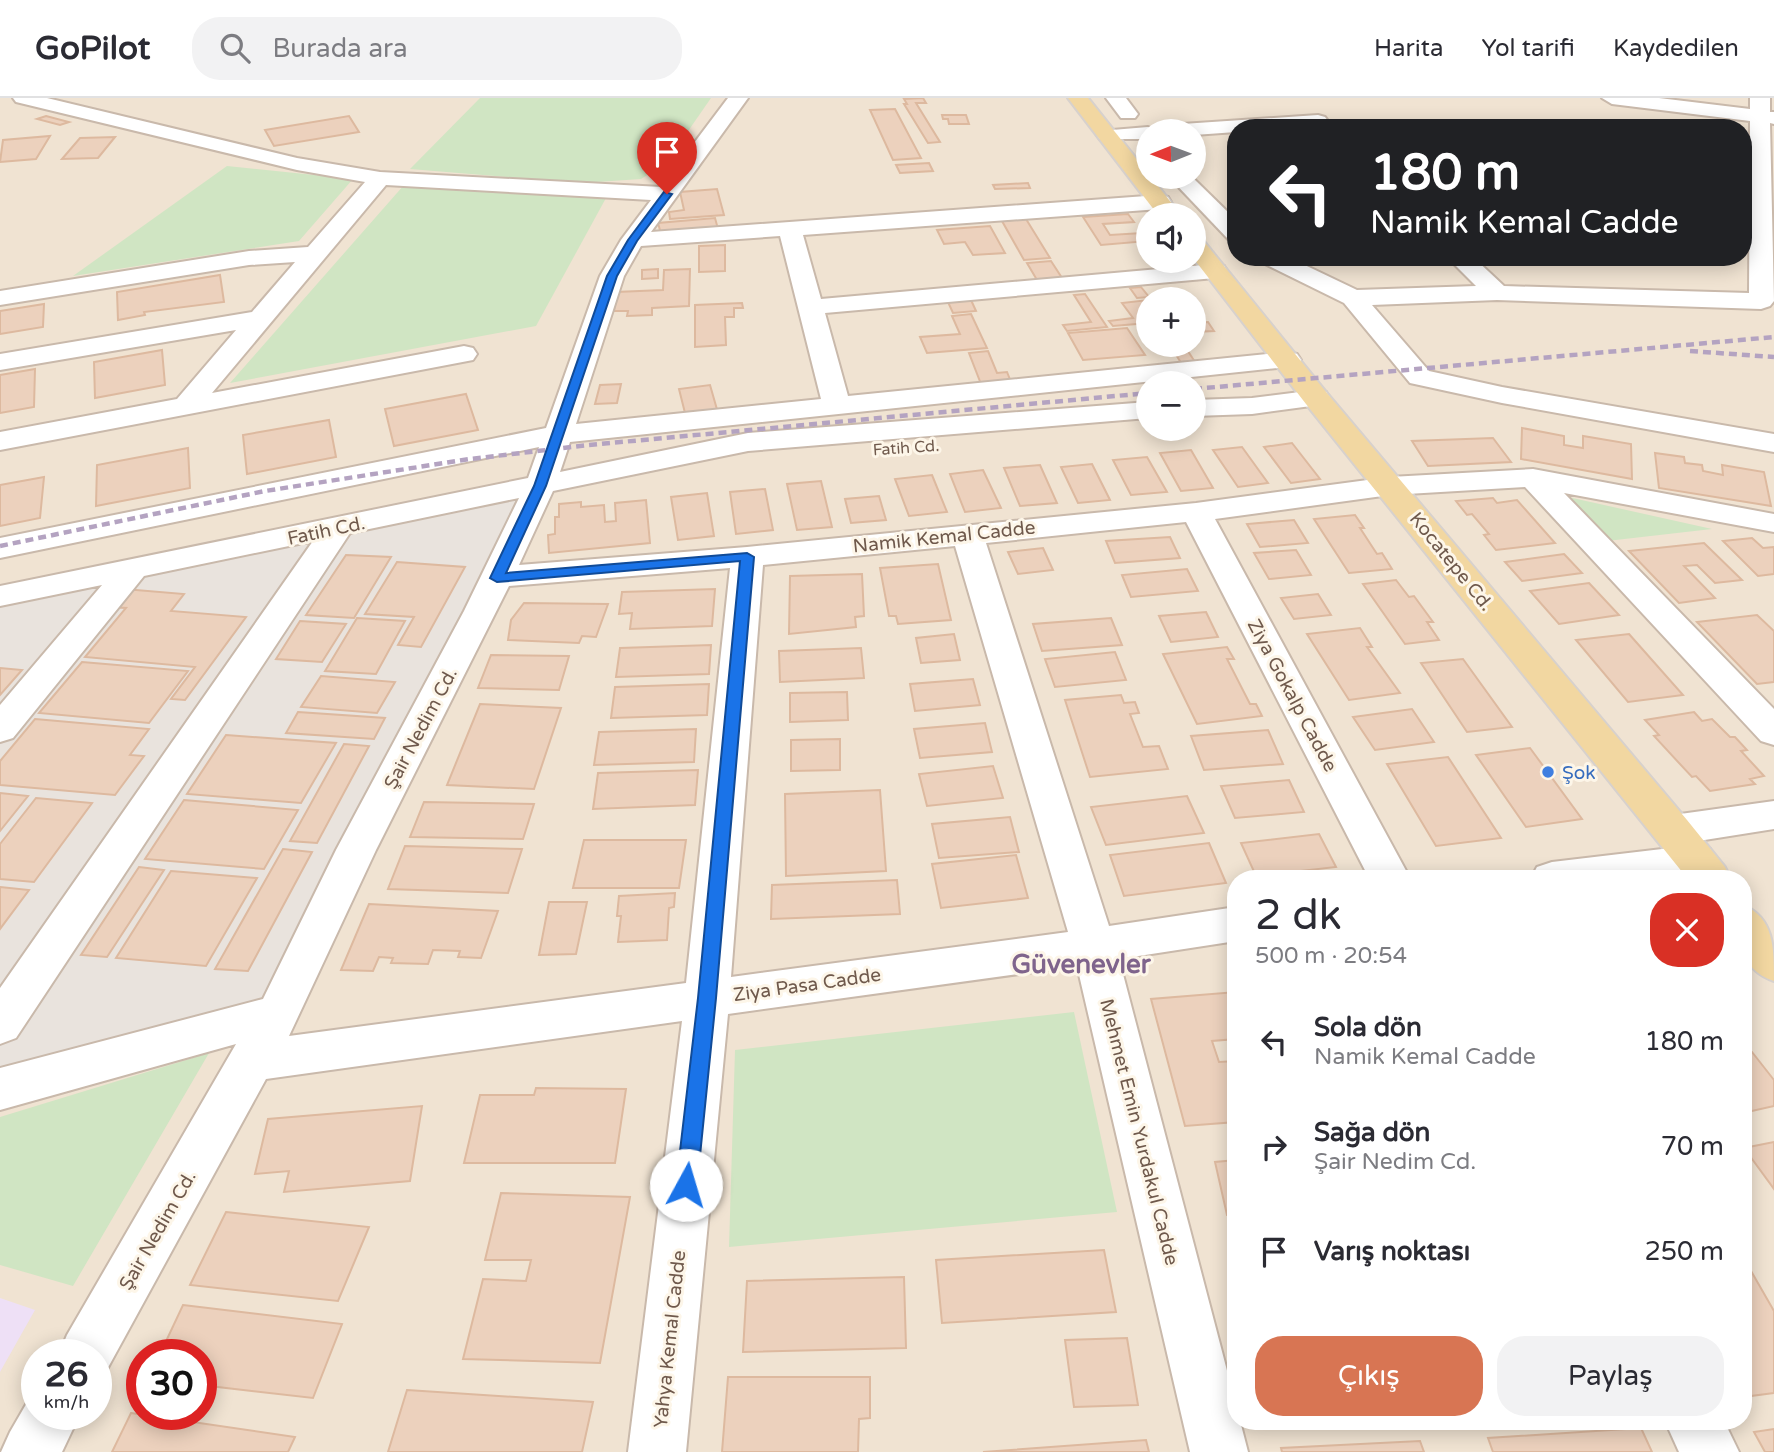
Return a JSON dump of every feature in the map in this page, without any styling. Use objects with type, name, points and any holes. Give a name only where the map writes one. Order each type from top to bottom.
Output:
[{"type":"main road","points":[[1078,98],[1160,203]]},
{"type":"main road","name":"Kocatepe Cd.","points":[[1206,259],[1316,398],[1693,856]]},
{"type":"main road","points":[[1752,934],[1774,963]]},
{"type":"street","points":[[23,98],[297,164],[380,178],[667,194]]},
{"type":"street","name":"Şair Nedim Cd.","points":[[95,1339],[253,1061],[356,850],[497,578],[540,486],[596,316],[612,276],[633,240],[738,98]]},
{"type":"street","points":[[1116,98],[1128,114]]},
{"type":"street","points":[[1353,298],[1497,293],[1761,301],[1759,231],[1765,111],[1612,98]]},
{"type":"street","points":[[1304,106],[1317,119]]},
{"type":"street","points":[[1206,129],[1227,128]]},
{"type":"street","points":[[1107,135],[1136,134]]},
{"type":"street","points":[[186,406],[380,178]]},
{"type":"street","points":[[1192,189],[1227,225]]},
{"type":"street","points":[[633,240],[1136,211]]},
{"type":"street","points":[[790,229],[837,406]]},
{"type":"street","points":[[0,299],[249,258],[315,254]]},
{"type":"street","points":[[1287,266],[1353,298],[1420,377],[1502,395],[1774,443]]},
{"type":"street","points":[[1468,266],[1497,293]]},
{"type":"street","points":[[811,307],[1215,271]]},
{"type":"street","points":[[0,362],[260,318]]},
{"type":"street","points":[[0,441],[464,354]]},
{"type":"street","points":[[0,548],[559,435],[1288,360]]},
{"type":"street","points":[[1206,408],[1252,406],[1316,398]]},
{"type":"street","points":[[1206,419],[1252,406]]},
{"type":"street","name":"Fatih Cd.","points":[[0,596],[748,442],[1136,411]]},
{"type":"street","name":"Fatih Cd.","points":[[652,460],[727,460],[1136,431]]},
{"type":"street","points":[[1533,478],[1774,732]]},
{"type":"street","name":"Namik Kemal Cadde","points":[[497,578],[747,557],[1196,512],[1390,486],[1533,478],[1774,523]]},
{"type":"street","name":"Ziya Gokalp Cadde","points":[[1196,512],[1386,870]]},
{"type":"street","points":[[0,1025],[338,528]]},
{"type":"street","name":"Mehmet Emin Yurdakul Cadde","points":[[967,533],[1094,946],[1219,1452]]},
{"type":"street","name":"Yahya Kemal Cadde","points":[[657,1452],[707,998],[747,557]]},
{"type":"street","points":[[0,729],[132,570]]},
{"type":"street","points":[[1603,870],[1693,856],[1774,815]]},
{"type":"street","name":"Ziya Pasa Cadde","points":[[253,1061],[1227,925]]},
{"type":"street","points":[[0,1089],[278,1013]]},
{"type":"street","points":[[30,1452],[43,1430]]},
{"type":"street","points":[[1698,1430],[1710,1452]]},
{"type":"shaded area","points":[[0,98],[1774,98],[1774,1452],[0,1452]]},
{"type":"shaded area","points":[[540,486],[278,1014],[0,1089],[0,596]]},
{"type":"shaded area","points":[[0,1298],[35,1310],[0,1372]]},
{"type":"green space","points":[[480,98],[711,98],[666,163],[641,179],[582,183],[410,169]]},
{"type":"green space","points":[[227,166],[353,179],[299,241],[73,276]]},
{"type":"green space","points":[[404,185],[606,198],[536,326],[230,383]]},
{"type":"green space","points":[[1559,495],[1712,529],[1607,541]]},
{"type":"green space","points":[[1074,1012],[1117,1212],[729,1247],[735,1050]]},
{"type":"green space","points":[[209,1053],[73,1286],[0,1265],[0,1117]]},
{"type":"building","points":[[923,98],[926,103],[916,103],[940,142],[928,143],[904,104],[907,104],[904,99]]},
{"type":"building","points":[[895,109],[921,158],[893,160],[870,110]]},
{"type":"building","points":[[942,115],[966,115],[969,124],[949,124],[948,119],[943,119]]},
{"type":"building","points":[[46,116],[69,122],[60,125],[37,119]]},
{"type":"building","points":[[349,116],[359,132],[274,146],[265,130]]},
{"type":"building","points":[[50,136],[36,159],[0,162],[3,140]]},
{"type":"building","points":[[115,137],[98,158],[62,159],[80,138]]},
{"type":"building","points":[[929,163],[933,171],[900,173],[896,165]]},
{"type":"building","points":[[1028,183],[1030,188],[995,189],[993,185]]},
{"type":"building","points":[[717,189],[724,215],[670,219],[669,212],[684,210],[680,192]]},
{"type":"building","points":[[1128,214],[1134,222],[1103,224],[1110,235],[1136,233],[1136,242],[1101,245],[1083,217]]},
{"type":"building","points":[[715,218],[718,229],[661,234],[658,223]]},
{"type":"building","points":[[1026,219],[1050,258],[1024,260],[1002,221]]},
{"type":"building","points":[[990,226],[1005,253],[973,255],[965,242],[944,244],[937,230]]},
{"type":"building","points":[[725,245],[725,271],[699,272],[699,246]]},
{"type":"building","points":[[1051,261],[1062,278],[1037,280],[1027,263]]},
{"type":"building","points":[[658,269],[658,278],[642,279],[642,270]]},
{"type":"building","points":[[690,269],[689,306],[652,308],[652,315],[627,316],[628,311],[614,311],[616,292],[663,290],[664,270]]},
{"type":"building","points":[[220,275],[224,302],[144,312],[145,315],[118,320],[117,292]]},
{"type":"building","points":[[1085,294],[1107,327],[1067,331],[1063,325],[1091,322],[1074,295]]},
{"type":"building","points":[[971,300],[976,311],[953,313],[948,302]]},
{"type":"building","points":[[1136,301],[1136,324],[1113,326],[1109,321],[1133,318],[1122,303]]},
{"type":"building","points":[[742,303],[743,308],[734,308],[734,317],[725,317],[726,345],[695,347],[695,305]]},
{"type":"building","points":[[44,304],[43,327],[0,334],[0,311]]},
{"type":"building","points":[[971,314],[987,348],[927,353],[920,337],[960,334],[952,316]]},
{"type":"building","points":[[1208,322],[1214,331],[1206,331]]},
{"type":"building","points":[[1127,328],[1136,342],[1136,356],[1083,360],[1068,333]]},
{"type":"building","points":[[162,350],[165,385],[95,398],[94,362]]},
{"type":"building","points":[[988,351],[997,373],[1007,372],[1011,382],[981,384],[969,353]]},
{"type":"building","points":[[1177,357],[1192,357],[1197,365],[1183,366]]},
{"type":"building","points":[[35,369],[34,407],[0,413],[0,375]]},
{"type":"building","points":[[621,384],[617,403],[595,404],[600,385]]},
{"type":"building","points":[[710,385],[718,413],[686,417],[679,389]]},
{"type":"building","points":[[466,394],[478,430],[394,446],[385,409]]},
{"type":"building","points":[[329,420],[336,457],[247,474],[243,435]]},
{"type":"building","points":[[1522,428],[1564,436],[1564,445],[1583,448],[1583,436],[1631,444],[1632,479],[1521,459]]},
{"type":"building","points":[[1493,438],[1511,462],[1428,466],[1412,441]]},
{"type":"building","points":[[1292,443],[1320,479],[1291,483],[1264,447]]},
{"type":"building","points":[[1242,447],[1268,483],[1238,487],[1213,450]]},
{"type":"building","points":[[188,448],[190,488],[96,506],[97,465]]},
{"type":"building","points":[[1191,450],[1213,488],[1181,491],[1160,453]]},
{"type":"building","points":[[1655,453],[1684,457],[1685,463],[1702,465],[1703,471],[1723,475],[1722,465],[1764,472],[1771,506],[1659,488]]},
{"type":"building","points":[[1147,457],[1167,492],[1131,495],[1113,460]]},
{"type":"building","points":[[1092,464],[1110,500],[1078,503],[1061,467]]},
{"type":"building","points":[[1040,465],[1057,503],[1020,506],[1004,468]]},
{"type":"building","points":[[983,470],[1001,508],[965,512],[950,474]]},
{"type":"building","points":[[932,475],[947,512],[909,516],[895,479]]},
{"type":"building","points":[[44,477],[40,518],[0,526],[0,485]]},
{"type":"building","points":[[821,481],[832,527],[797,530],[787,484]]},
{"type":"building","points":[[765,489],[773,530],[736,534],[730,492]]},
{"type":"building","points":[[707,493],[714,536],[678,540],[671,497]]},
{"type":"building","points":[[879,496],[886,520],[851,523],[845,499]]},
{"type":"building","points":[[1493,498],[1497,503],[1517,500],[1555,543],[1496,550],[1484,535],[1489,534],[1472,514],[1467,515],[1456,501]]},
{"type":"building","points":[[646,500],[650,543],[549,553],[548,535],[555,534],[555,517],[559,517],[559,504],[581,502],[581,507],[604,505],[605,522],[616,521],[615,503]]},
{"type":"building","points":[[1355,515],[1377,554],[1382,553],[1392,569],[1349,573],[1314,519]]},
{"type":"building","points":[[1294,520],[1308,543],[1260,547],[1247,524]]},
{"type":"building","points":[[1170,537],[1180,558],[1115,563],[1106,541]]},
{"type":"building","points":[[1752,538],[1763,548],[1774,547],[1774,574],[1758,576],[1723,541]]},
{"type":"building","points":[[1704,543],[1742,580],[1715,583],[1697,565],[1684,566],[1715,598],[1679,603],[1629,551]]},
{"type":"building","points":[[1043,548],[1053,570],[1018,574],[1008,552]]},
{"type":"building","points":[[1296,550],[1311,575],[1269,579],[1254,553]]},
{"type":"building","points":[[1564,554],[1582,573],[1522,581],[1505,562]]},
{"type":"building","points":[[346,555],[391,557],[354,618],[306,615]]},
{"type":"building","points":[[397,562],[465,567],[421,647],[398,645],[414,617],[365,614]]},
{"type":"building","points":[[938,564],[951,620],[898,624],[896,616],[889,616],[880,568]]},
{"type":"building","points":[[1187,569],[1198,591],[1131,597],[1122,575]]},
{"type":"building","points":[[862,574],[864,616],[855,617],[856,627],[789,634],[790,576]]},
{"type":"building","points":[[1396,580],[1409,597],[1414,596],[1433,622],[1427,622],[1439,640],[1405,644],[1363,584]]},
{"type":"building","points":[[1589,583],[1619,615],[1559,624],[1530,591]]},
{"type":"building","points":[[124,589],[184,594],[171,611],[246,617],[185,700],[171,699],[195,667],[85,657],[126,608],[109,607]]},
{"type":"building","points":[[715,589],[712,626],[630,629],[632,613],[619,614],[622,592]]},
{"type":"building","points":[[1318,594],[1331,615],[1294,619],[1281,598]]},
{"type":"building","points":[[524,603],[608,604],[596,637],[582,636],[579,643],[508,640],[511,620]]},
{"type":"building","points":[[1206,612],[1218,637],[1171,642],[1159,616]]},
{"type":"building","points":[[1757,615],[1774,631],[1774,682],[1757,684],[1697,622]]},
{"type":"building","points":[[357,618],[405,621],[376,674],[325,671]]},
{"type":"building","points":[[1111,618],[1122,645],[1042,651],[1033,624]]},
{"type":"building","points":[[300,621],[346,624],[322,662],[276,659]]},
{"type":"building","points":[[1360,628],[1372,647],[1367,647],[1400,693],[1349,700],[1307,634]]},
{"type":"building","points":[[954,634],[960,660],[921,663],[916,638]]},
{"type":"building","points":[[1629,634],[1683,695],[1628,702],[1576,640]]},
{"type":"building","points":[[711,645],[709,674],[616,677],[620,648]]},
{"type":"building","points":[[1227,647],[1234,659],[1227,659],[1250,704],[1256,704],[1262,716],[1197,724],[1163,654]]},
{"type":"building","points":[[861,648],[864,678],[780,682],[779,651]]},
{"type":"building","points":[[1115,652],[1126,680],[1055,687],[1045,659]]},
{"type":"building","points":[[491,655],[569,656],[559,690],[478,688]]},
{"type":"building","points":[[1463,659],[1512,727],[1467,732],[1421,663]]},
{"type":"building","points":[[82,662],[188,671],[149,723],[39,713]]},
{"type":"building","points":[[0,668],[22,670],[0,695]]},
{"type":"building","points":[[321,676],[395,682],[377,713],[301,707]]},
{"type":"building","points":[[973,679],[980,705],[915,711],[910,684]]},
{"type":"building","points":[[709,684],[707,715],[611,718],[615,687]]},
{"type":"building","points":[[847,692],[848,720],[790,722],[790,693]]},
{"type":"building","points":[[1121,695],[1124,703],[1135,702],[1139,713],[1130,714],[1143,747],[1159,746],[1168,769],[1090,777],[1065,700]]},
{"type":"building","points":[[480,704],[561,708],[534,789],[447,785]]},
{"type":"building","points":[[1412,709],[1434,742],[1375,750],[1353,717]]},
{"type":"building","points":[[298,712],[385,718],[374,739],[286,733]]},
{"type":"building","points":[[1694,712],[1702,721],[1712,719],[1730,737],[1735,737],[1747,750],[1741,751],[1764,776],[1750,779],[1755,784],[1710,791],[1696,776],[1692,777],[1654,736],[1659,735],[1645,720]]},
{"type":"building","points":[[35,719],[149,729],[130,755],[144,756],[115,795],[0,785],[0,761]]},
{"type":"building","points":[[985,723],[992,752],[920,758],[914,729]]},
{"type":"building","points":[[696,729],[694,762],[594,765],[599,732]]},
{"type":"building","points":[[1268,730],[1283,764],[1204,770],[1191,736]]},
{"type":"building","points":[[226,735],[336,743],[301,803],[187,794]]},
{"type":"building","points":[[840,739],[840,770],[791,771],[791,740]]},
{"type":"building","points":[[344,744],[369,746],[317,843],[290,841]]},
{"type":"building","points":[[1530,748],[1582,819],[1526,827],[1476,755]]},
{"type":"building","points":[[1448,757],[1501,838],[1436,846],[1387,764]]},
{"type":"building","points":[[993,766],[1003,798],[927,806],[919,774]]},
{"type":"building","points":[[698,770],[695,805],[593,809],[598,773]]},
{"type":"building","points":[[1289,780],[1304,812],[1235,818],[1221,786]]},
{"type":"building","points":[[880,790],[886,871],[786,876],[785,794]]},
{"type":"building","points":[[0,793],[28,796],[0,831]]},
{"type":"building","points":[[1187,796],[1204,833],[1106,845],[1091,807]]},
{"type":"building","points":[[36,798],[92,803],[34,882],[0,879],[0,844]]},
{"type":"building","points":[[184,800],[298,810],[264,869],[145,859]]},
{"type":"building","points":[[424,802],[534,804],[523,839],[410,837]]},
{"type":"building","points":[[1010,817],[1019,852],[939,858],[932,824]]},
{"type":"building","points":[[1319,834],[1336,867],[1253,870],[1241,843]]},
{"type":"building","points":[[584,840],[686,840],[679,888],[573,888]]},
{"type":"building","points":[[1209,843],[1226,883],[1124,896],[1110,855]]},
{"type":"building","points":[[405,846],[522,849],[508,893],[388,889]]},
{"type":"building","points":[[283,849],[312,852],[248,971],[215,969]]},
{"type":"building","points":[[1016,855],[1028,898],[941,908],[932,864]]},
{"type":"building","points":[[139,867],[164,870],[107,957],[81,955]]},
{"type":"building","points":[[171,871],[257,878],[206,966],[116,958]]},
{"type":"building","points":[[897,880],[900,914],[771,919],[772,885]]},
{"type":"building","points":[[0,887],[29,890],[0,929]]},
{"type":"building","points":[[675,893],[674,907],[669,908],[667,940],[618,942],[621,916],[617,916],[619,896]]},
{"type":"building","points":[[549,902],[587,902],[576,954],[539,955]]},
{"type":"building","points":[[369,904],[498,911],[481,958],[458,957],[460,951],[433,950],[428,964],[391,963],[393,958],[379,957],[373,971],[341,970]]},
{"type":"building","points":[[1227,993],[1227,1040],[1212,1041],[1219,1062],[1227,1062],[1227,1123],[1185,1126],[1151,999]]},
{"type":"building","points":[[1752,1052],[1774,1080],[1774,1106],[1752,1111]]},
{"type":"building","points":[[536,1088],[626,1089],[615,1163],[464,1163],[480,1095],[534,1095]]},
{"type":"building","points":[[422,1106],[410,1181],[284,1192],[289,1171],[255,1174],[268,1119]]},
{"type":"building","points":[[1774,1142],[1774,1189],[1752,1159],[1752,1146]]},
{"type":"building","points":[[1227,1161],[1227,1215],[1215,1162]]},
{"type":"building","points":[[501,1193],[630,1197],[600,1363],[463,1359],[483,1279],[526,1281],[531,1260],[485,1260]]},
{"type":"building","points":[[226,1212],[369,1227],[338,1301],[190,1285]]},
{"type":"building","points":[[1104,1250],[1116,1312],[942,1323],[936,1260]]},
{"type":"building","points":[[1752,1273],[1774,1311],[1774,1393],[1752,1396]]},
{"type":"building","points":[[904,1277],[906,1348],[743,1352],[747,1281]]},
{"type":"building","points":[[183,1305],[342,1324],[313,1398],[217,1387],[217,1339],[167,1339]]},
{"type":"building","points":[[1127,1338],[1138,1405],[1074,1407],[1065,1340]]},
{"type":"building","points":[[728,1377],[870,1377],[870,1418],[859,1419],[858,1452],[722,1452]]},
{"type":"building","points":[[407,1390],[593,1402],[582,1452],[388,1452]]},
{"type":"building","points":[[126,1423],[126,1430],[217,1430],[217,1426],[295,1437],[288,1452],[112,1452]]},
{"type":"building","points":[[1774,1429],[1774,1452],[1765,1452],[1754,1432]]},
{"type":"building","points":[[1642,1430],[1652,1452],[1493,1452],[1488,1438]]},
{"type":"building","points":[[1146,1440],[1149,1452],[983,1452]]},
{"type":"building","points":[[1420,1441],[1424,1452],[1282,1452],[1281,1448]]},
{"type":"railway","points":[[1206,388],[1774,337]]},
{"type":"railway","points":[[1690,351],[1774,357]]},
{"type":"railway","points":[[0,546],[265,491],[470,459],[589,445],[1136,394]]},
{"type":"place","name":"Şok","points":[[1548,772]]},
{"type":"district","name":"Güvenevler","points":[[1081,964]]},
{"type":"route","points":[[667,194],[633,240],[612,276],[596,316],[540,486],[497,578],[747,557],[707,998],[686,1185]]}]
